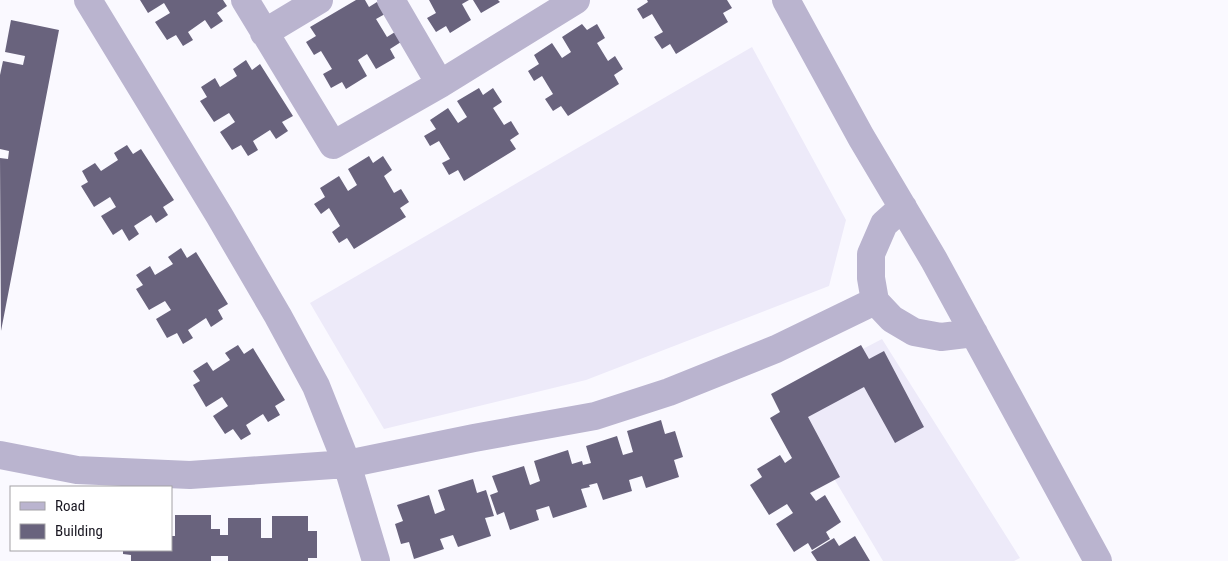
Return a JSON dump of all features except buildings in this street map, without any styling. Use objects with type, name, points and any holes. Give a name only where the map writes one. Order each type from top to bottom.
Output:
[{"type":"street","points":[[88,0],[278,316],[316,386],[346,464],[376,561]]},
{"type":"street","points":[[245,0],[333,145],[440,84],[576,0]]},
{"type":"street","points":[[264,33],[320,0]]},
{"type":"street","points":[[391,0],[440,84]]},
{"type":"street","points":[[786,0],[974,333],[1092,559]]},
{"type":"street","points":[[903,207],[884,224],[871,254],[870,278],[874,301],[892,319],[914,332],[941,338],[974,333]]},
{"type":"street","points":[[0,455],[77,470],[190,475],[346,464],[595,416],[669,392],[776,349],[874,301]]},
{"type":"shaded area","points":[[752,47],[846,220],[829,286],[586,380],[384,429],[310,303]]},
{"type":"shaded area","points":[[882,339],[1020,558],[1014,561],[883,561],[782,391]]}]
